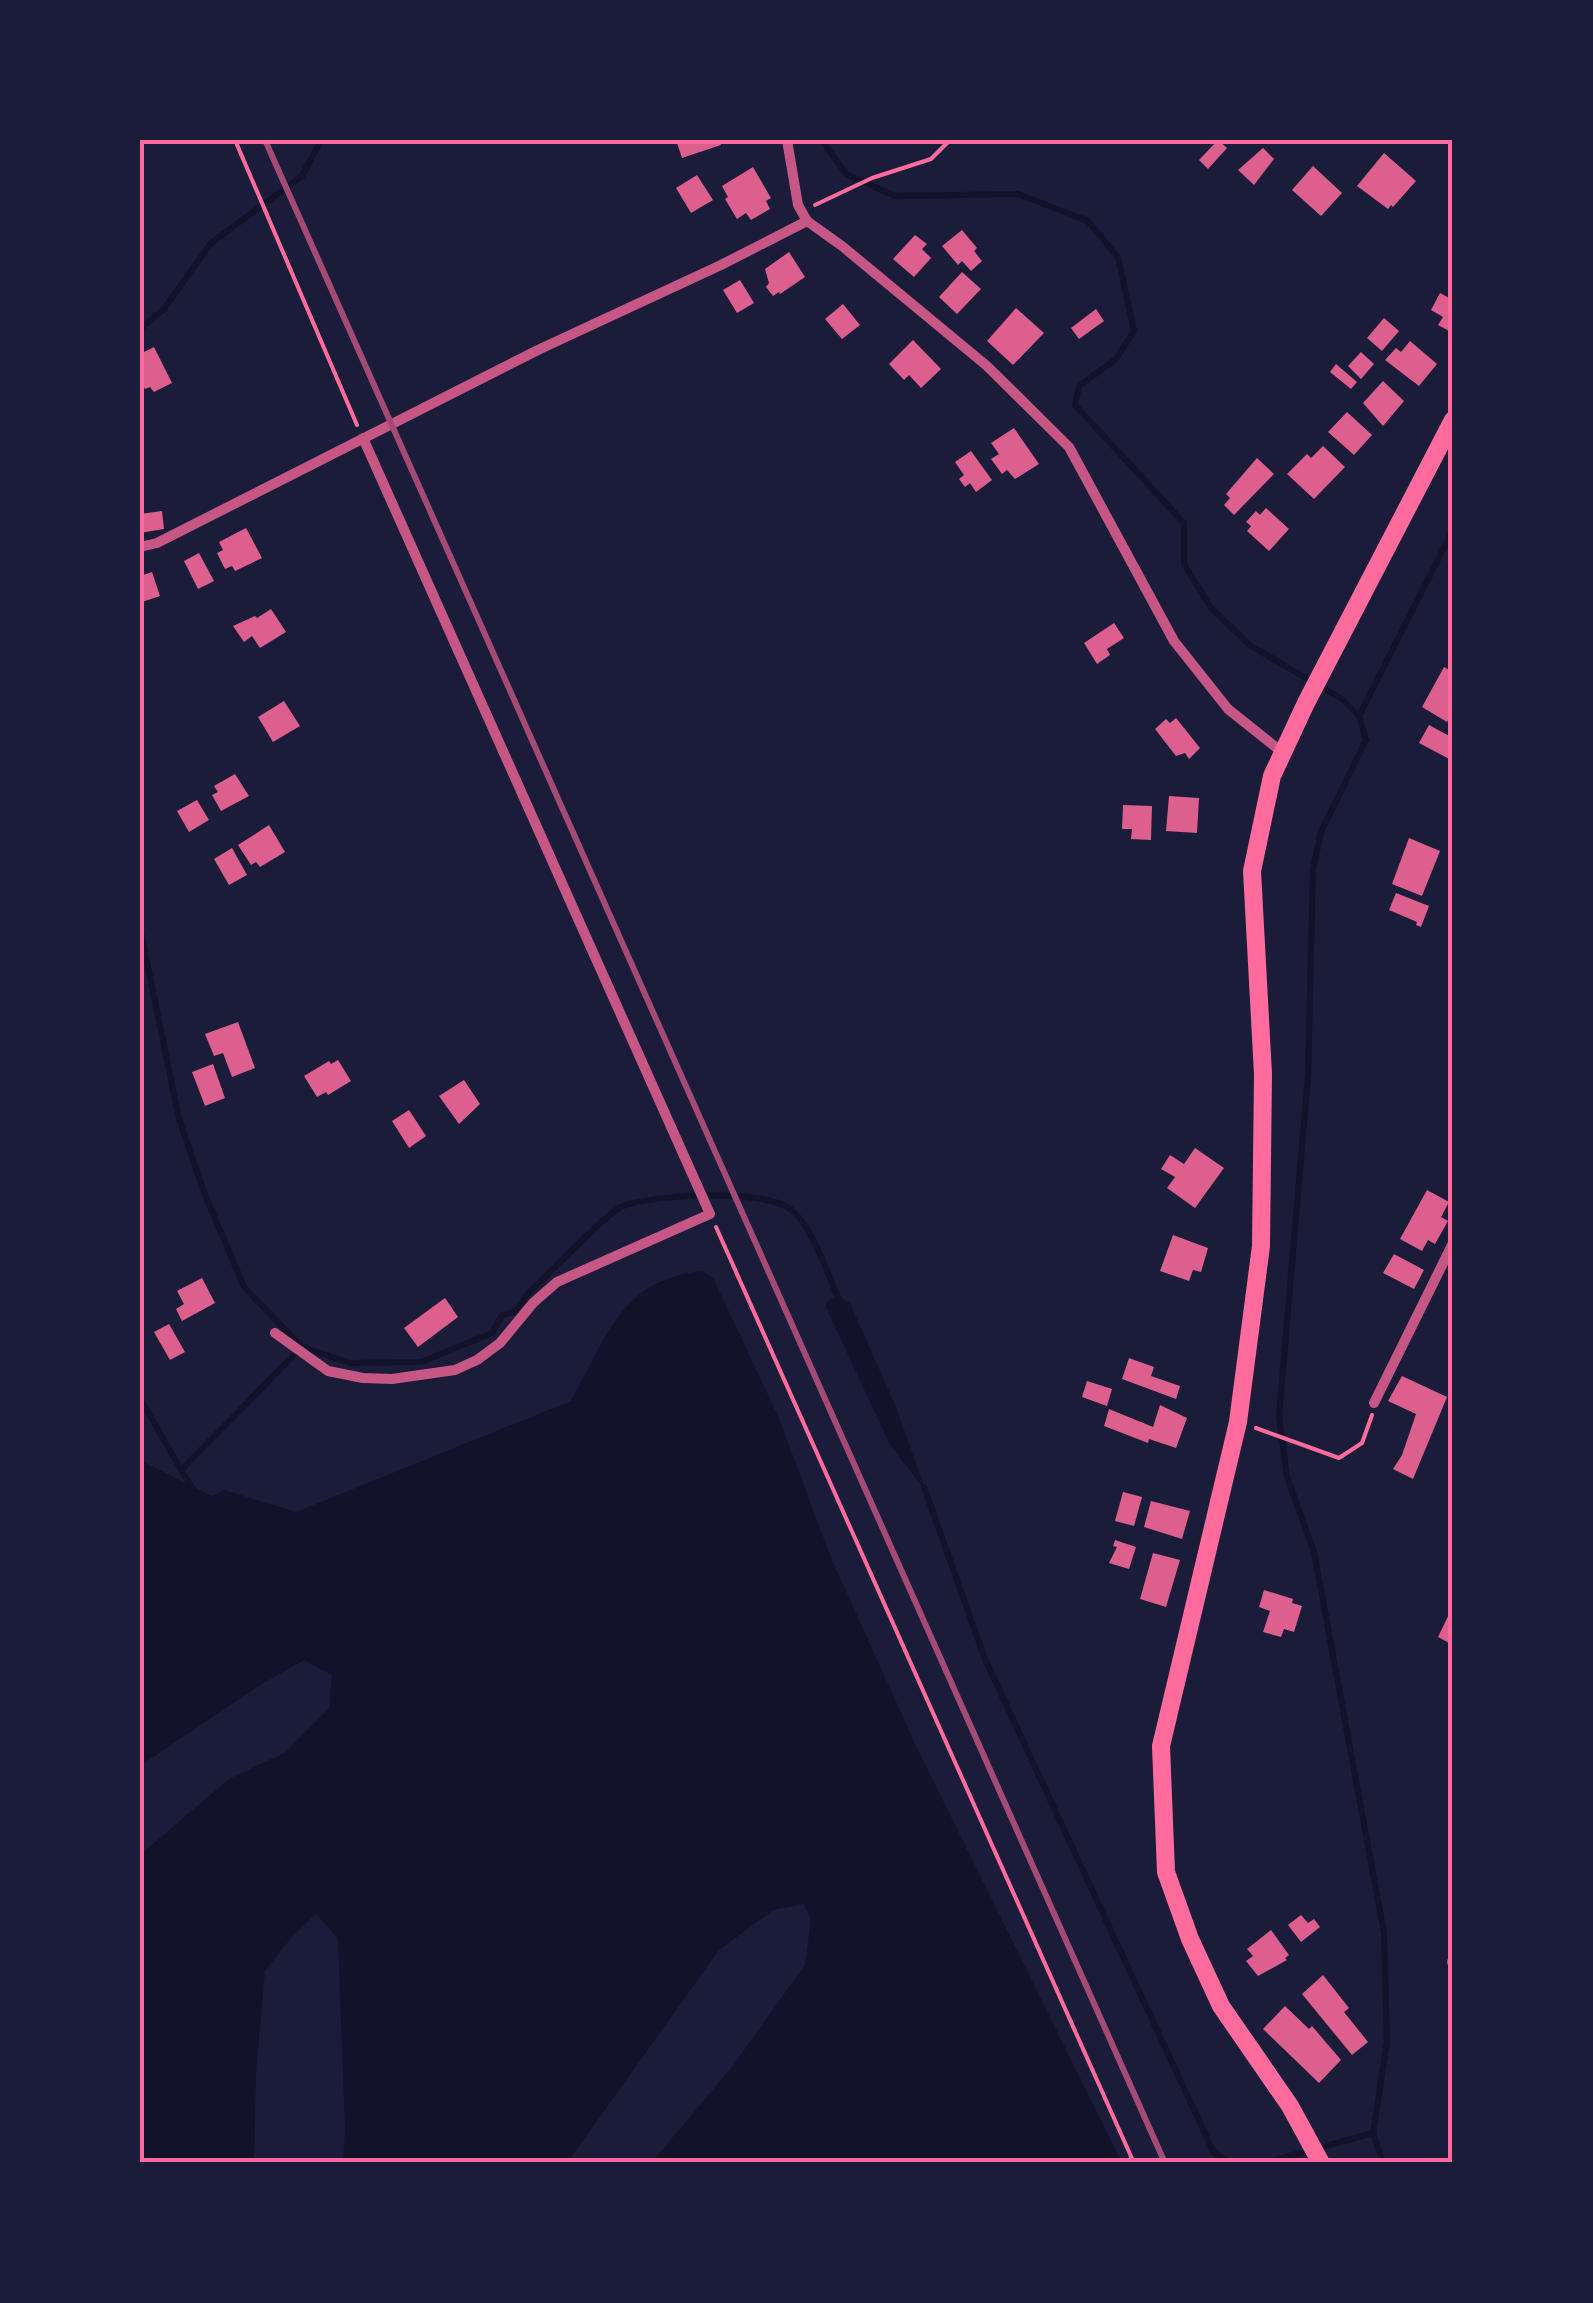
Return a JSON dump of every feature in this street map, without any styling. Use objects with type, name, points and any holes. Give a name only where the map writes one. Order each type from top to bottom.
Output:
[{"type":"main road","points":[[1321,2163],[1290,2106],[1221,2006],[1190,1940],[1166,1872],[1161,1746],[1238,1422],[1261,1246],[1262,1074],[1252,870],[1272,776],[1306,702],[1453,420]]},
{"type":"street","points":[[788,140],[798,205],[807,221],[987,366],[1069,447],[1174,641],[1228,709],[1283,753]]},
{"type":"street","points":[[140,547],[157,544],[363,438],[807,221]]},
{"type":"street","points":[[274,1333],[328,1371],[392,1379],[455,1370],[500,1343],[533,1302],[556,1282],[708,1210],[363,438]]},
{"type":"street","points":[[1374,1403],[1453,1242]]},
{"type":"path","points":[[235,140],[363,438]]},
{"type":"path","points":[[807,221],[810,206],[872,178],[931,159],[950,140]]},
{"type":"path","points":[[708,1210],[1134,2163]]},
{"type":"path","points":[[1274,1434],[1339,1458],[1362,1443],[1374,1403]]},
{"type":"shaded area","points":[[702,1271],[713,1278],[778,1416],[831,1558],[916,1746],[1122,2163],[651,2163],[732,2067],[805,1965],[811,1919],[804,1904],[773,1910],[719,1950],[567,2163],[343,2163],[338,1938],[316,1914],[265,1971],[256,2072],[254,2163],[140,2163],[140,1855],[229,1779],[286,1752],[329,1708],[332,1675],[304,1660],[140,1766],[140,1460],[212,1496],[224,1490],[296,1512],[571,1401],[606,1335],[634,1299],[652,1286]]},
{"type":"shaded area","points":[[837,1296],[850,1303],[896,1407],[926,1492],[889,1443],[826,1307]]},
{"type":"building","points":[[676,140],[719,140],[721,145],[682,158]]},
{"type":"building","points":[[1218,140],[1227,148],[1208,169],[1199,160]]},
{"type":"building","points":[[1263,148],[1274,159],[1254,185],[1238,170]]},
{"type":"building","points":[[1384,153],[1416,181],[1388,209],[1357,186]]},
{"type":"building","points":[[1313,166],[1342,193],[1321,216],[1292,190]]},
{"type":"building","points":[[753,167],[771,198],[766,201],[770,209],[751,220],[746,213],[737,219],[722,186]]},
{"type":"building","points":[[697,175],[713,200],[691,213],[676,188]]},
{"type":"building","points":[[962,230],[982,261],[971,271],[962,261],[958,265],[942,246]]},
{"type":"building","points":[[915,235],[927,244],[922,249],[931,258],[914,277],[893,259]]},
{"type":"building","points":[[789,252],[805,277],[773,296],[766,287],[769,283],[765,269]]},
{"type":"building","points":[[962,272],[981,289],[957,314],[939,297]]},
{"type":"building","points":[[740,280],[754,303],[737,313],[723,290]]},
{"type":"building","points":[[1440,293],[1453,300],[1453,333],[1438,325],[1443,317],[1431,310]]},
{"type":"building","points":[[843,304],[860,325],[842,339],[825,319]]},
{"type":"building","points":[[1016,308],[1044,333],[1013,365],[987,341]]},
{"type":"building","points":[[1096,309],[1104,321],[1079,339],[1071,328]]},
{"type":"building","points":[[1384,318],[1399,331],[1382,351],[1367,338]]},
{"type":"building","points":[[913,340],[941,369],[921,388],[909,375],[904,380],[889,364]]},
{"type":"building","points":[[1410,341],[1437,364],[1419,386],[1385,360],[1396,348],[1401,352]]},
{"type":"building","points":[[154,347],[172,383],[154,392],[150,387],[145,389],[140,380],[140,354]]},
{"type":"building","points":[[1361,352],[1374,364],[1361,379],[1348,366]]},
{"type":"building","points":[[1336,364],[1357,382],[1351,389],[1330,372]]},
{"type":"building","points":[[1383,381],[1404,401],[1383,426],[1363,403]]},
{"type":"building","points":[[1347,412],[1372,435],[1354,455],[1328,432]]},
{"type":"building","points":[[1014,428],[1039,464],[1015,479],[1007,470],[1002,474],[991,459],[999,454],[991,443]]},
{"type":"building","points":[[1323,446],[1345,467],[1314,499],[1287,474],[1307,454],[1311,458]]},
{"type":"building","points":[[971,451],[992,480],[976,492],[970,483],[965,487],[959,479],[964,475],[955,462]]},
{"type":"building","points":[[1257,458],[1274,474],[1234,515],[1224,505],[1230,498],[1226,494]]},
{"type":"building","points":[[1266,508],[1289,529],[1269,551],[1247,531],[1251,526],[1246,522],[1256,511],[1260,515]]},
{"type":"building","points":[[162,511],[164,529],[140,533],[140,514]]},
{"type":"building","points":[[246,528],[262,558],[235,571],[232,566],[225,569],[217,553],[223,550],[219,542]]},
{"type":"building","points":[[199,553],[214,581],[198,589],[184,561]]},
{"type":"building","points":[[152,572],[160,596],[142,602],[140,576]]},
{"type":"building","points":[[271,609],[286,632],[260,648],[252,636],[244,642],[233,626]]},
{"type":"building","points":[[1114,623],[1124,638],[1107,649],[1110,655],[1097,664],[1084,643]]},
{"type":"building","points":[[1444,667],[1453,672],[1453,711],[1447,722],[1422,707]]},
{"type":"building","points":[[284,701],[300,726],[273,742],[258,717]]},
{"type":"building","points":[[1176,718],[1200,748],[1189,759],[1185,753],[1176,756],[1155,729],[1166,719],[1170,723]]},
{"type":"building","points":[[1429,725],[1453,738],[1453,761],[1419,743]]},
{"type":"building","points":[[235,774],[249,796],[221,811],[212,795],[218,792],[214,786]]},
{"type":"building","points":[[1169,796],[1199,798],[1197,833],[1166,831]]},
{"type":"building","points":[[197,800],[209,820],[189,832],[177,811]]},
{"type":"building","points":[[1123,805],[1152,806],[1151,840],[1131,839],[1132,829],[1122,829]]},
{"type":"building","points":[[269,825],[285,852],[260,867],[256,862],[251,865],[238,845]]},
{"type":"building","points":[[1409,838],[1440,851],[1422,896],[1392,884]]},
{"type":"building","points":[[232,848],[247,875],[229,885],[214,859]]},
{"type":"building","points":[[1396,893],[1429,906],[1421,927],[1389,910]]},
{"type":"building","points":[[238,1022],[255,1068],[232,1077],[223,1053],[214,1056],[205,1034]]},
{"type":"building","points":[[338,1060],[351,1081],[317,1097],[304,1076]]},
{"type":"building","points":[[213,1064],[225,1098],[205,1106],[192,1072]]},
{"type":"building","points":[[464,1080],[480,1104],[459,1124],[439,1096]]},
{"type":"building","points":[[409,1110],[426,1136],[409,1148],[392,1121]]},
{"type":"building","points":[[1195,1148],[1224,1168],[1195,1208],[1167,1188],[1175,1177],[1161,1169],[1170,1155],[1184,1164]]},
{"type":"building","points":[[1427,1190],[1449,1202],[1441,1217],[1448,1221],[1435,1244],[1428,1240],[1422,1251],[1400,1239]]},
{"type":"building","points":[[1173,1235],[1208,1248],[1201,1272],[1193,1270],[1189,1281],[1160,1271]]},
{"type":"building","points":[[1394,1254],[1424,1270],[1414,1289],[1383,1273]]},
{"type":"building","points":[[202,1278],[215,1303],[182,1321],[176,1309],[184,1304],[177,1291]]},
{"type":"building","points":[[445,1298],[458,1317],[418,1347],[404,1328]]},
{"type":"building","points":[[169,1324],[185,1352],[170,1360],[154,1332]]},
{"type":"building","points":[[1129,1358],[1154,1367],[1151,1376],[1180,1386],[1176,1399],[1122,1379]]},
{"type":"building","points":[[1402,1376],[1447,1397],[1413,1479],[1393,1469],[1416,1414],[1388,1401]]},
{"type":"building","points":[[1087,1381],[1112,1389],[1107,1406],[1082,1397]]},
{"type":"building","points":[[1160,1405],[1187,1418],[1176,1448],[1149,1439],[1148,1443],[1104,1426],[1109,1409],[1153,1427]]},
{"type":"building","points":[[1123,1492],[1142,1497],[1134,1526],[1115,1521]]},
{"type":"building","points":[[1151,1501],[1190,1511],[1182,1539],[1144,1527]]},
{"type":"building","points":[[1115,1540],[1136,1547],[1129,1569],[1109,1563],[1117,1547],[1113,1546]]},
{"type":"building","points":[[1153,1553],[1180,1560],[1166,1607],[1140,1599]]},
{"type":"building","points":[[1264,1590],[1302,1606],[1294,1632],[1284,1629],[1281,1637],[1263,1632],[1270,1611],[1259,1607]]},
{"type":"building","points":[[1453,1606],[1453,1645],[1438,1637]]},
{"type":"building","points":[[1301,1915],[1308,1923],[1314,1919],[1320,1927],[1301,1942],[1288,1925]]},
{"type":"building","points":[[1271,1930],[1289,1955],[1287,1960],[1258,1976],[1246,1961],[1253,1956],[1247,1949]]},
{"type":"building","points":[[1323,1975],[1349,2008],[1344,2012],[1368,2042],[1352,2055],[1302,1994]]},
{"type":"building","points":[[1285,2006],[1309,2029],[1312,2026],[1341,2060],[1319,2083],[1263,2029]]},
{"type":"waterway","points":[[140,329],[164,309],[211,243],[302,176],[321,140]]},
{"type":"waterway","points":[[822,140],[846,174],[895,196],[1018,194],[1088,221],[1118,257],[1134,331],[1116,359],[1079,386],[1075,405],[1184,523],[1184,564],[1211,608],[1251,646],[1342,699],[1359,716],[1366,740],[1321,832],[1313,869],[1308,1076],[1279,1416],[1287,1477],[1314,1552],[1384,1933],[1387,2042],[1373,2133],[1383,2163]]},
{"type":"waterway","points":[[1359,716],[1453,530]]},
{"type":"waterway","points":[[140,928],[179,1119],[204,1192],[244,1287],[302,1347],[181,1470],[193,1489]]},
{"type":"waterway","points":[[302,1347],[350,1363],[421,1362],[492,1333],[502,1315],[515,1312],[527,1295],[615,1211],[660,1198],[739,1196],[782,1205],[803,1223],[840,1302]]},
{"type":"waterway","points":[[140,1398],[181,1470]]},
{"type":"waterway","points":[[924,1487],[985,1659],[1214,2153],[1233,2163]]},
{"type":"waterway","points":[[1264,2163],[1373,2133]]},
{"type":"railway","points":[[265,140],[1165,2163]]}]
